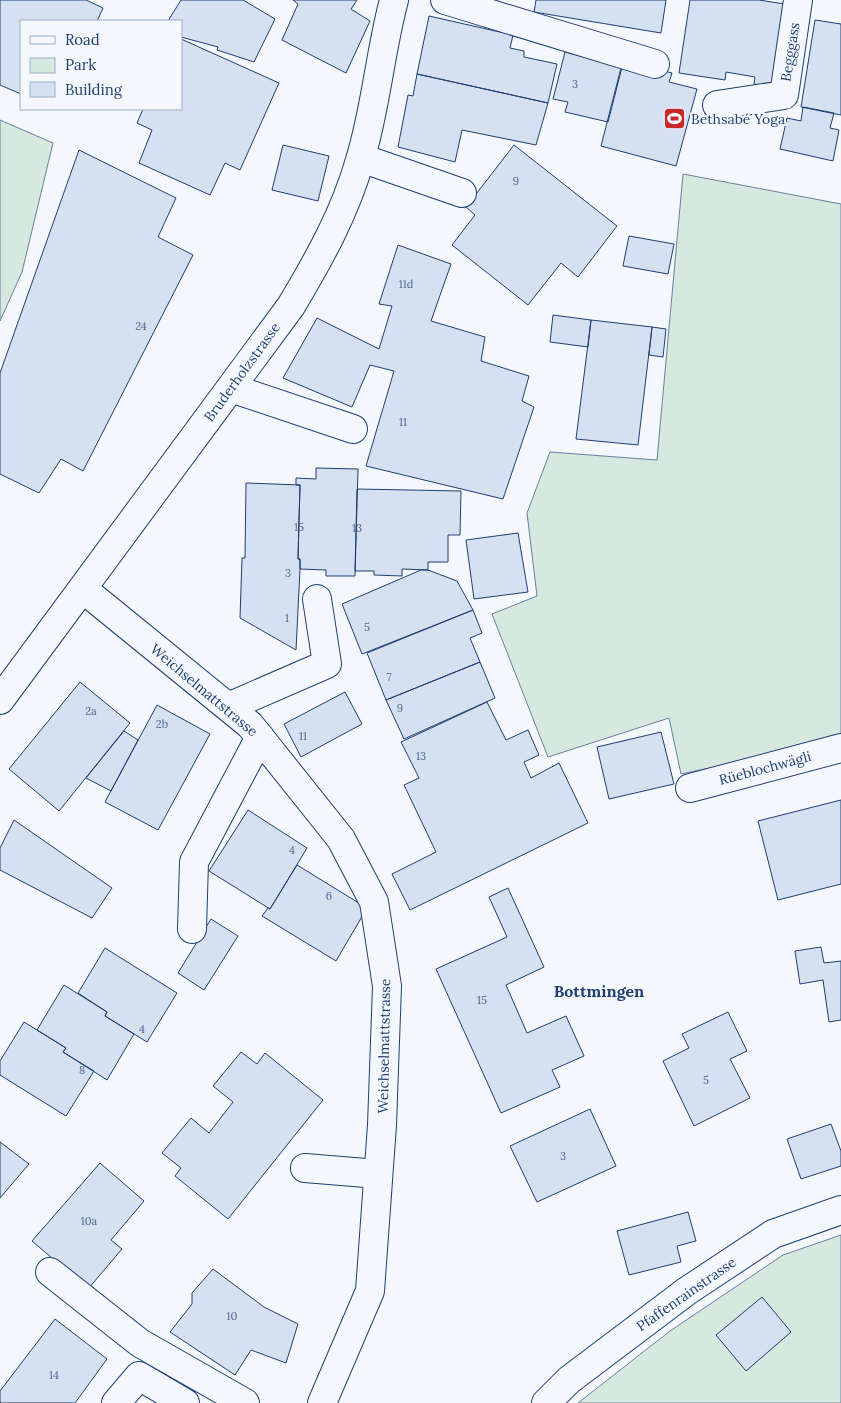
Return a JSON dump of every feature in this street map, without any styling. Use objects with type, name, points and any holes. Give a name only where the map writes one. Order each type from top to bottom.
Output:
[{"type":"street","name":"Bruderholzstrasse","points":[[0,700],[291,306],[322,254],[348,199],[361,158],[394,0]]},
{"type":"street","points":[[445,0],[655,64]]},
{"type":"street","name":"Begggass","points":[[717,105],[784,96],[798,0]]},
{"type":"street","points":[[361,158],[462,193]]},
{"type":"street","points":[[231,388],[353,429]]},
{"type":"street","name":"Weichselmattstrasse","points":[[83,589],[250,726],[341,839],[374,902],[387,986],[370,1291],[322,1403]]},
{"type":"street","points":[[228,707],[327,664],[317,599]]},
{"type":"street","points":[[192,929],[194,862],[260,737]]},
{"type":"street","name":"Rüeblochwägli","points":[[690,788],[841,748]]},
{"type":"street","points":[[305,1168],[378,1174]]},
{"type":"street","name":"Pfaffenrainstrasse","points":[[546,1403],[569,1380],[687,1292],[773,1234],[841,1210]]},
{"type":"street","points":[[50,1272],[140,1343],[245,1403]]},
{"type":"street","points":[[116,1403],[139,1376],[184,1403]]},
{"type":"green space","points":[[0,120],[53,143],[22,272],[0,321]]},
{"type":"green space","points":[[683,174],[841,204],[841,741],[681,774],[669,718],[548,757],[492,614],[537,596],[527,513],[550,452],[657,460]]},
{"type":"green space","points":[[841,1235],[841,1403],[578,1403],[670,1331],[783,1255]]},
{"type":"building","points":[[0,0],[86,0],[103,8],[97,20],[20,20],[20,94],[0,85]]},
{"type":"building","points":[[181,0],[243,0],[275,19],[254,62],[217,50],[218,47],[182,37],[182,20],[169,20]]},
{"type":"building","points":[[293,0],[357,0],[351,9],[370,21],[346,73],[282,40],[298,4]]},
{"type":"building","points":[[536,0],[666,0],[661,33],[534,12]]},
{"type":"building","points":[[690,0],[759,0],[791,5],[779,88],[754,84],[755,77],[726,72],[725,80],[679,73]]},
{"type":"building","points":[[429,16],[513,35],[510,48],[524,51],[524,57],[557,64],[548,103],[417,74]]},
{"type":"building","points":[[815,20],[841,24],[841,115],[801,107]]},
{"type":"building","points":[[182,39],[279,83],[240,170],[225,163],[210,195],[139,163],[152,130],[137,123],[143,110],[182,110]]},
{"type":"building","points":[[565,52],[622,67],[608,122],[565,112],[568,102],[553,99]]},
{"type":"building","points":[[623,60],[672,73],[669,82],[697,89],[676,166],[601,146]]},
{"type":"building","points":[[417,74],[548,103],[536,145],[462,130],[455,162],[398,147],[408,95],[413,96]]},
{"type":"building","points":[[803,107],[834,113],[830,128],[839,130],[833,161],[780,149],[787,118],[801,121]]},
{"type":"building","points":[[283,145],[329,156],[318,201],[272,190]]},
{"type":"building","points":[[514,145],[617,226],[578,277],[561,263],[528,305],[452,245],[475,215],[466,207]]},
{"type":"building","points":[[79,150],[176,198],[158,237],[193,255],[83,471],[61,459],[39,493],[0,474],[0,373]]},
{"type":"building","points":[[629,236],[674,244],[668,274],[623,266]]},
{"type":"building","points":[[398,245],[451,264],[431,321],[485,337],[481,361],[529,376],[522,401],[534,407],[503,499],[366,466],[394,371],[370,365],[352,407],[283,378],[317,318],[379,349],[392,306],[379,304]]},
{"type":"building","points":[[553,315],[591,320],[588,347],[550,342]]},
{"type":"building","points":[[591,320],[652,327],[638,445],[576,439]]},
{"type":"building","points":[[652,327],[666,329],[663,357],[649,355]]},
{"type":"building","points":[[316,468],[358,469],[355,576],[326,576],[326,570],[300,569],[300,559],[298,559],[300,485],[296,485],[296,478],[316,479]]},
{"type":"building","points":[[246,483],[300,485],[298,559],[300,559],[300,569],[296,650],[240,618],[242,558],[245,558]]},
{"type":"building","points":[[357,489],[461,491],[460,535],[448,535],[448,562],[428,562],[428,570],[402,569],[402,576],[374,575],[374,571],[355,571]]},
{"type":"building","points":[[518,533],[528,592],[474,599],[466,540]]},
{"type":"building","points":[[421,570],[428,570],[457,581],[473,610],[362,654],[342,604]]},
{"type":"building","points":[[473,610],[482,633],[470,638],[480,662],[386,700],[367,653]]},
{"type":"building","points":[[480,662],[495,698],[404,739],[386,700]]},
{"type":"building","points":[[80,682],[130,723],[59,811],[9,769]]},
{"type":"building","points":[[345,692],[362,724],[301,757],[284,724]]},
{"type":"building","points":[[487,702],[506,740],[528,730],[539,755],[524,762],[531,778],[559,763],[588,823],[410,910],[392,874],[436,852],[404,785],[419,778],[401,742]]},
{"type":"building","points":[[157,705],[210,734],[158,830],[105,802]]},
{"type":"building","points":[[124,731],[138,740],[111,791],[86,778]]},
{"type":"building","points":[[661,732],[674,784],[609,799],[597,747]]},
{"type":"building","points":[[841,800],[841,884],[778,900],[758,821]]},
{"type":"building","points":[[248,810],[307,848],[270,909],[209,871]]},
{"type":"building","points":[[14,820],[112,888],[92,918],[0,870],[0,848]]},
{"type":"building","points":[[297,865],[367,908],[336,961],[262,916],[268,908],[270,909]]},
{"type":"building","points":[[508,888],[544,967],[506,985],[527,1033],[566,1016],[584,1056],[552,1070],[560,1087],[501,1113],[436,969],[507,937],[489,897]]},
{"type":"building","points":[[211,919],[238,936],[204,990],[178,973]]},
{"type":"building","points":[[821,947],[824,963],[841,961],[841,1020],[829,1022],[823,980],[800,984],[795,951]]},
{"type":"building","points":[[105,948],[177,993],[147,1042],[105,1016],[107,1012],[78,993]]},
{"type":"building","points":[[64,985],[107,1012],[105,1016],[134,1034],[107,1080],[63,1052],[66,1048],[37,1030]]},
{"type":"building","points":[[728,1012],[747,1051],[730,1059],[750,1098],[694,1126],[663,1061],[689,1048],[682,1034]]},
{"type":"building","points":[[24,1022],[66,1048],[63,1052],[94,1071],[66,1116],[0,1075],[0,1061]]},
{"type":"building","points":[[241,1052],[257,1064],[265,1053],[323,1100],[228,1219],[175,1176],[181,1168],[162,1153],[191,1118],[209,1133],[233,1102],[213,1086]]},
{"type":"building","points":[[590,1109],[616,1166],[537,1202],[510,1146]]},
{"type":"building","points":[[831,1124],[841,1151],[841,1166],[801,1179],[787,1139]]},
{"type":"building","points":[[0,1142],[29,1164],[0,1198]]},
{"type":"building","points":[[100,1163],[144,1201],[111,1240],[122,1249],[88,1289],[32,1241]]},
{"type":"building","points":[[688,1212],[696,1241],[677,1246],[681,1262],[629,1275],[617,1231]]},
{"type":"building","points":[[213,1269],[264,1307],[298,1324],[286,1363],[251,1350],[235,1375],[170,1332],[192,1304],[192,1293]]},
{"type":"building","points":[[762,1297],[791,1332],[746,1371],[716,1335]]},
{"type":"building","points":[[55,1319],[107,1359],[75,1403],[0,1403],[0,1391]]},
{"type":"place","name":"Bethsabé Yoga","points":[[675,119]]},
{"type":"district","name":"Bottmingen","points":[[599,991]]}]
